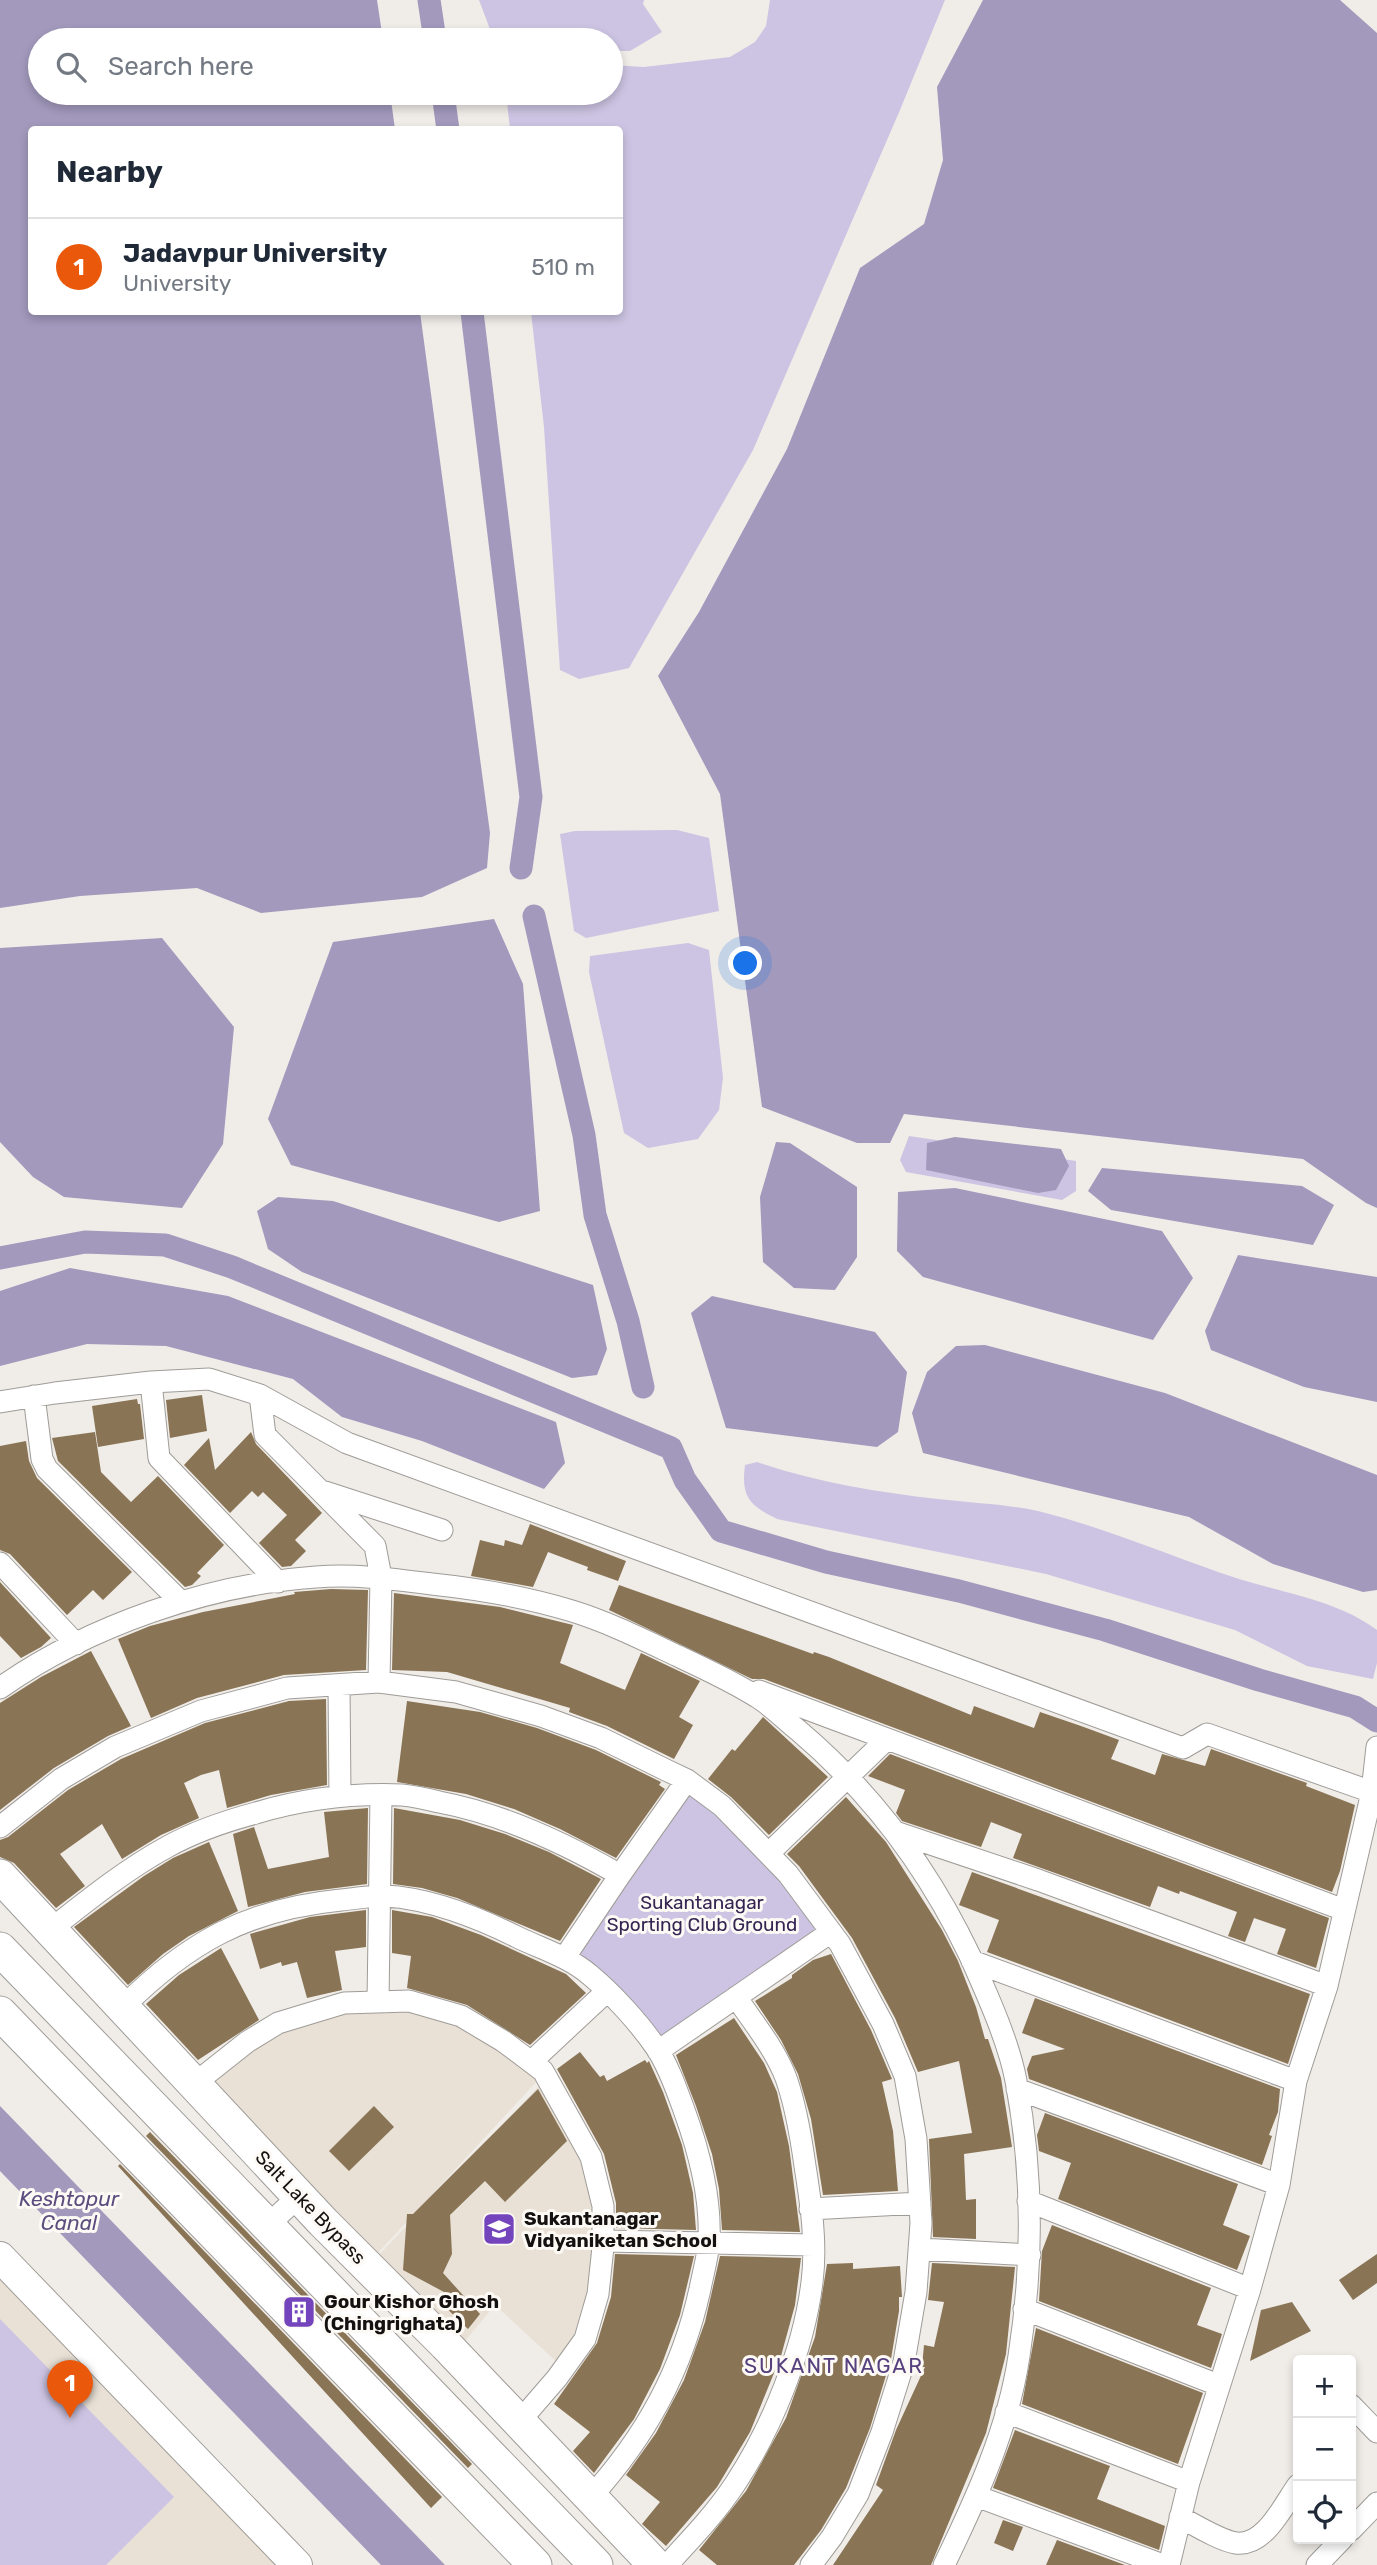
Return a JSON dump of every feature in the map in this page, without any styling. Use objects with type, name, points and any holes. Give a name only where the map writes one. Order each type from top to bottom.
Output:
[{"type":"main road","name":"Salt Lake Bypass","points":[[0,1876],[299,2196],[655,2565]]},
{"type":"main road","points":[[0,1949],[596,2565]]},
{"type":"main road","points":[[0,2013],[535,2565]]},
{"type":"street","points":[[0,1402],[151,1382],[209,1379],[260,1395],[347,1443],[1183,1748],[1207,1734],[1372,1792]]},
{"type":"street","points":[[151,1382],[159,1458],[278,1582]]},
{"type":"street","points":[[260,1395],[265,1435],[375,1546],[381,1577],[379,1682]]},
{"type":"street","points":[[34,1396],[42,1459],[47,1469],[181,1602]]},
{"type":"street","points":[[320,1490],[442,1530]]},
{"type":"street","points":[[0,1563],[76,1644]]},
{"type":"street","points":[[0,1688],[56,1653],[181,1602],[278,1582],[316,1577],[381,1577],[506,1594],[575,1612],[720,1676],[1343,1910]]},
{"type":"street","points":[[720,1676],[760,1699],[818,1748],[907,1846],[948,1910],[972,1961],[987,1993],[1016,2078],[1027,2162],[1030,2255],[1019,2357],[1006,2412],[949,2562]]},
{"type":"street","points":[[0,1828],[61,1779],[115,1747],[201,1711],[287,1688],[379,1682],[456,1692],[541,1716],[601,1738],[687,1780],[722,1806],[788,1874],[840,1944],[883,2024],[905,2076],[916,2139],[920,2249],[904,2362],[882,2432],[858,2494],[811,2565]]},
{"type":"street","points":[[339,1685],[340,1796]]},
{"type":"street","points":[[769,1853],[887,1739]]},
{"type":"street","points":[[1169,2565],[1189,2482],[1250,2289],[1279,2185],[1296,2081],[1327,1986],[1372,1792],[1377,1747]]},
{"type":"street","points":[[565,1957],[687,1780]]},
{"type":"street","points":[[378,2002],[381,1795]]},
{"type":"street","points":[[50,1930],[115,1878],[169,1845],[231,1820],[280,1806],[340,1796],[405,1795],[467,1807],[526,1828],[582,1853],[620,1875]]},
{"type":"street","points":[[895,1832],[1038,1880],[1327,1986]]},
{"type":"street","points":[[123,2007],[159,1973],[205,1939],[256,1916],[310,1903],[386,1896],[445,1907],[486,1922],[565,1957],[591,1976],[658,2051],[696,2143],[705,2190],[709,2244],[691,2331],[664,2395],[622,2460],[590,2498]]},
{"type":"street","points":[[658,2051],[831,1932]]},
{"type":"street","points":[[972,1961],[1296,2081]]},
{"type":"street","points":[[531,2062],[606,1992]]},
{"type":"street","points":[[667,2565],[735,2484],[762,2436],[787,2380],[812,2282],[810,2209],[800,2136],[786,2078],[736,1997]]},
{"type":"street","points":[[194,2084],[247,2042],[278,2023],[344,2003],[410,2001],[461,2017],[503,2041],[543,2071],[591,2157],[603,2206],[604,2242],[598,2294],[585,2339],[519,2423]]},
{"type":"street","points":[[1017,2089],[1279,2185]]},
{"type":"street","points":[[268,2225],[299,2196]]},
{"type":"street","points":[[1028,2201],[1250,2289]]},
{"type":"street","points":[[810,2209],[920,2203]]},
{"type":"street","points":[[604,2242],[813,2245]]},
{"type":"street","points":[[920,2249],[1030,2255]]},
{"type":"street","points":[[0,2257],[296,2565]]},
{"type":"street","points":[[1024,2309],[1218,2385]]},
{"type":"street","points":[[1356,2410],[1377,2432]]},
{"type":"street","points":[[1006,2412],[1189,2482]]},
{"type":"street","points":[[1180,2517],[1233,2543],[1246,2543],[1258,2538],[1293,2492]]},
{"type":"street","points":[[976,2496],[1163,2565]]},
{"type":"street","points":[[1356,2525],[1377,2503]]},
{"type":"street","points":[[1317,2565],[1337,2544]]},
{"type":"shaded area","points":[[407,2004],[460,2021],[538,2080],[375,2256],[206,2081],[287,2023]]},
{"type":"shaded area","name":"Sukantanagar Vidyaniketan School","points":[[540,2085],[584,2163],[594,2212],[595,2247],[580,2333],[559,2364],[495,2305],[464,2342],[376,2258]]},
{"type":"shaded area","points":[[0,2271],[281,2565],[0,2565]]},
{"type":"green space","points":[[479,0],[644,0],[643,4],[662,32],[630,51],[623,51],[623,28],[490,28]]},
{"type":"green space","points":[[770,0],[945,0],[753,450],[629,668],[579,679],[560,670],[544,427],[531,315],[623,315],[623,126],[510,126],[507,105],[623,105],[623,66],[644,67],[730,57],[755,42],[766,26]]},
{"type":"green space","points":[[677,830],[709,838],[719,911],[586,938],[574,931],[560,834],[575,831]]},
{"type":"green space","points":[[688,943],[709,950],[723,1078],[719,1110],[698,1139],[648,1148],[624,1133],[589,972],[590,956]]},
{"type":"green space","points":[[909,1136],[1076,1161],[1076,1191],[1062,1200],[906,1172],[900,1160]]},
{"type":"green space","points":[[757,1462],[824,1481],[869,1489],[1038,1511],[1114,1534],[1239,1579],[1311,1599],[1345,1611],[1377,1630],[1377,1663],[1373,1679],[1307,1666],[1235,1630],[1046,1574],[777,1519],[754,1504],[746,1492],[745,1465]]},
{"type":"green space","name":"Sukantanagar Sporting Club Ground","points":[[689,1792],[768,1863],[820,1928],[658,2039],[574,1956]]},
{"type":"green space","points":[[0,2319],[174,2497],[106,2565],[0,2565]]},
{"type":"water","points":[[0,0],[377,0],[381,28],[28,28],[28,105],[392,105],[395,126],[28,126],[28,315],[420,315],[490,833],[487,868],[422,897],[261,913],[197,888],[80,896],[0,908]]},
{"type":"water","points":[[983,0],[1340,0],[1377,33],[1377,1208],[1303,1159],[904,1114],[890,1143],[857,1143],[762,1107],[720,794],[658,676],[699,612],[787,449],[860,268],[924,224],[943,160],[937,87]]},
{"type":"water","points":[[494,919],[523,984],[540,1211],[499,1222],[291,1165],[268,1119],[333,942]]},
{"type":"water","points":[[162,938],[234,1027],[223,1144],[182,1208],[64,1197],[33,1177],[0,1142],[0,948]]},
{"type":"water","points":[[955,1137],[1061,1149],[1069,1166],[1056,1190],[1038,1193],[926,1170],[927,1143]]},
{"type":"water","points":[[776,1142],[790,1143],[857,1187],[857,1257],[835,1290],[794,1288],[763,1262],[760,1197]]},
{"type":"water","points":[[1102,1168],[1302,1186],[1334,1205],[1313,1245],[1111,1210],[1088,1191]]},
{"type":"water","points":[[955,1188],[1162,1231],[1193,1278],[1153,1340],[923,1277],[897,1251],[898,1192]]},
{"type":"water","points":[[278,1197],[333,1201],[593,1285],[607,1349],[597,1375],[572,1378],[302,1272],[268,1249],[257,1211]]},
{"type":"water","points":[[1238,1255],[1377,1277],[1377,1402],[1304,1387],[1211,1350],[1205,1331]]},
{"type":"water","points":[[70,1268],[228,1296],[556,1422],[565,1463],[544,1489],[422,1441],[342,1417],[293,1379],[166,1346],[87,1344],[0,1366],[0,1291]]},
{"type":"water","points":[[712,1296],[875,1332],[907,1372],[898,1432],[877,1447],[726,1428],[691,1313]]},
{"type":"water","points":[[985,1345],[1165,1393],[1377,1475],[1377,1590],[1363,1592],[1273,1564],[1189,1517],[923,1453],[912,1413],[927,1372],[956,1346]]},
{"type":"water","name":"Keshtopur Canal","points":[[0,2106],[445,2565],[381,2565],[0,2171]]},
{"type":"building","points":[[202,1395],[207,1431],[170,1438],[166,1400]]},
{"type":"building","points":[[137,1399],[144,1439],[98,1447],[92,1406]]},
{"type":"building","points":[[95,1432],[101,1472],[131,1502],[158,1476],[224,1545],[197,1573],[201,1576],[192,1585],[185,1587],[58,1461],[52,1438]]},
{"type":"building","points":[[251,1432],[256,1444],[322,1513],[295,1540],[306,1551],[291,1566],[282,1567],[259,1543],[287,1515],[263,1492],[258,1497],[252,1491],[230,1513],[184,1465],[209,1438],[215,1470]]},
{"type":"building","points":[[26,1441],[29,1461],[37,1478],[132,1572],[103,1600],[93,1590],[67,1615],[10,1554],[0,1550],[0,1446]]},
{"type":"building","points":[[530,1524],[626,1561],[618,1581],[548,1552],[533,1587],[471,1576],[480,1540],[504,1546],[505,1540],[522,1545]]},
{"type":"building","points":[[0,1582],[51,1638],[21,1658],[0,1636]]},
{"type":"building","points":[[619,1585],[813,1654],[814,1652],[829,1657],[971,1715],[974,1706],[1034,1728],[1040,1712],[1081,1726],[1119,1740],[1111,1759],[1155,1775],[1162,1754],[1205,1766],[1211,1749],[1307,1783],[1306,1786],[1355,1805],[1340,1871],[1332,1892],[764,1679],[752,1679],[609,1610]]},
{"type":"building","points":[[368,1590],[366,1670],[284,1675],[197,1698],[151,1718],[118,1639],[150,1626],[203,1612],[295,1594],[294,1592]]},
{"type":"building","points":[[394,1593],[500,1607],[573,1625],[560,1663],[625,1690],[641,1653],[700,1681],[679,1717],[693,1725],[674,1759],[607,1726],[569,1712],[570,1708],[447,1672],[392,1670]]},
{"type":"building","points":[[91,1651],[131,1726],[108,1736],[54,1768],[0,1810],[0,1703],[41,1677]]},
{"type":"building","points":[[326,1699],[327,1785],[271,1795],[227,1808],[219,1770],[201,1775],[184,1783],[199,1818],[161,1835],[122,1859],[102,1824],[60,1854],[85,1886],[56,1908],[14,1863],[0,1857],[0,1840],[8,1837],[68,1790],[121,1759],[205,1723],[289,1701]]},
{"type":"building","points":[[407,1701],[480,1712],[537,1728],[596,1750],[661,1782],[659,1785],[665,1789],[616,1858],[514,1809],[466,1794],[397,1782]]},
{"type":"building","points":[[763,1717],[828,1777],[769,1835],[731,1797],[708,1779]]},
{"type":"building","points":[[890,1754],[1329,1918],[1316,1968],[1277,1954],[1286,1929],[1254,1918],[1245,1942],[1228,1936],[1237,1912],[1180,1891],[1179,1894],[1158,1886],[1150,1907],[1013,1858],[1022,1834],[991,1822],[981,1847],[902,1821],[896,1813],[905,1790],[868,1776]]},
{"type":"building","points":[[846,1797],[886,1842],[942,1930],[958,1961],[1001,2078],[1012,2147],[964,2154],[966,2200],[976,2199],[976,2239],[933,2237],[929,2139],[972,2133],[959,2061],[918,2072],[895,2018],[852,1938],[799,1866],[787,1854]]},
{"type":"building","points":[[368,1808],[367,1884],[305,1892],[248,1907],[233,1834],[254,1827],[268,1869],[329,1857],[324,1812]]},
{"type":"building","points":[[394,1808],[460,1820],[505,1834],[549,1852],[601,1879],[560,1941],[457,1898],[422,1888],[393,1884]]},
{"type":"building","points":[[209,1842],[238,1911],[189,1936],[163,1954],[128,1985],[74,1927],[144,1876],[173,1858]]},
{"type":"building","points":[[972,1872],[1310,1994],[1288,2064],[987,1952],[999,1920],[959,1905]]},
{"type":"building","points":[[366,1910],[366,1947],[335,1951],[342,1990],[307,1998],[297,1962],[282,1966],[281,1962],[260,1969],[250,1934],[310,1917]]},
{"type":"building","points":[[392,1910],[432,1917],[481,1935],[566,1974],[586,1993],[530,2045],[467,2005],[407,1988],[411,1956],[392,1953]]},
{"type":"building","points":[[221,1948],[259,2020],[198,2060],[146,2004],[179,1975]]},
{"type":"building","points":[[831,1954],[871,2030],[892,2079],[882,2082],[893,2131],[898,2191],[823,2195],[811,2119],[798,2074],[781,2040],[755,2001],[792,1978],[792,1975],[813,1960]]},
{"type":"building","points":[[1035,1998],[1280,2089],[1278,2112],[1262,2165],[1029,2079],[1027,2069],[1032,2056],[1065,2049],[1022,2033]]},
{"type":"building","points":[[734,2018],[764,2063],[777,2092],[789,2146],[800,2232],[722,2230],[719,2189],[712,2154],[676,2055]]},
{"type":"building","points":[[580,2052],[600,2077],[604,2075],[607,2081],[645,2060],[647,2063],[649,2061],[682,2145],[693,2193],[696,2230],[616,2228],[616,2203],[604,2154],[557,2069]]},
{"type":"building","points":[[538,2089],[567,2141],[505,2202],[485,2181],[450,2215],[452,2254],[443,2273],[480,2314],[468,2329],[437,2299],[444,2292],[403,2270],[407,2214],[413,2214]]},
{"type":"building","points":[[374,2106],[394,2127],[349,2171],[329,2151]]},
{"type":"building","points":[[1045,2113],[1238,2184],[1223,2225],[1250,2236],[1237,2270],[1058,2199],[1071,2163],[1039,2151],[1037,2135]]},
{"type":"building","points":[[150,2132],[472,2464],[468,2468],[146,2136]]},
{"type":"building","points":[[120,2164],[442,2497],[431,2508],[118,2166]]},
{"type":"building","points":[[1052,2225],[1211,2288],[1197,2325],[1222,2334],[1211,2368],[1039,2301],[1042,2251]]},
{"type":"building","points":[[615,2254],[694,2256],[680,2315],[660,2369],[634,2419],[594,2473],[573,2451],[590,2432],[554,2404],[597,2343],[611,2297]]},
{"type":"building","points":[[1377,2254],[1377,2283],[1353,2300],[1339,2280]]},
{"type":"building","points":[[720,2256],[801,2258],[795,2305],[781,2356],[750,2432],[717,2487],[666,2546],[642,2524],[660,2502],[626,2475],[656,2433],[684,2380],[705,2322]]},
{"type":"building","points":[[853,2263],[853,2269],[900,2266],[902,2297],[899,2297],[891,2359],[870,2428],[846,2488],[821,2530],[794,2565],[717,2565],[699,2550],[746,2491],[786,2418],[815,2337],[827,2264]]},
{"type":"building","points":[[932,2263],[1015,2267],[1006,2354],[986,2433],[931,2565],[833,2565],[883,2490],[876,2485],[896,2430],[925,2367],[922,2367],[924,2345],[934,2347],[944,2302],[928,2300]]},
{"type":"building","points":[[1292,2302],[1311,2331],[1250,2361],[1261,2310]]},
{"type":"building","points":[[1036,2328],[1203,2393],[1178,2464],[1022,2404]]},
{"type":"building","points":[[1015,2430],[1110,2466],[1097,2499],[1165,2526],[1159,2550],[993,2488]]},
{"type":"building","points":[[1003,2520],[1023,2527],[1013,2551],[994,2543]]},
{"type":"building","points":[[1057,2540],[1125,2565],[1046,2565]]},
{"type":"waterway","points":[[429,0],[433,28]]},
{"type":"waterway","points":[[445,105],[447,126]]},
{"type":"waterway","points":[[472,315],[531,797],[521,868]]},
{"type":"waterway","points":[[534,916],[584,1135],[595,1215],[628,1321],[643,1387]]},
{"type":"waterway","points":[[0,1258],[85,1242],[165,1245],[232,1267],[671,1448],[685,1480],[721,1531],[826,1562],[959,1591],[1105,1630],[1259,1680],[1355,1707],[1377,1721]]},
{"type":"place","name":"Sukantanagar Vidyaniketan School","points":[[499,2229]]},
{"type":"place","name":"Gour Kishor Ghosh (Chingrighata)","points":[[299,2312]]},
{"type":"place","name":"Jadavpur University","points":[[70,2418]]},
{"type":"district","name":"SUKANT NAGAR","points":[[834,2366]]}]
